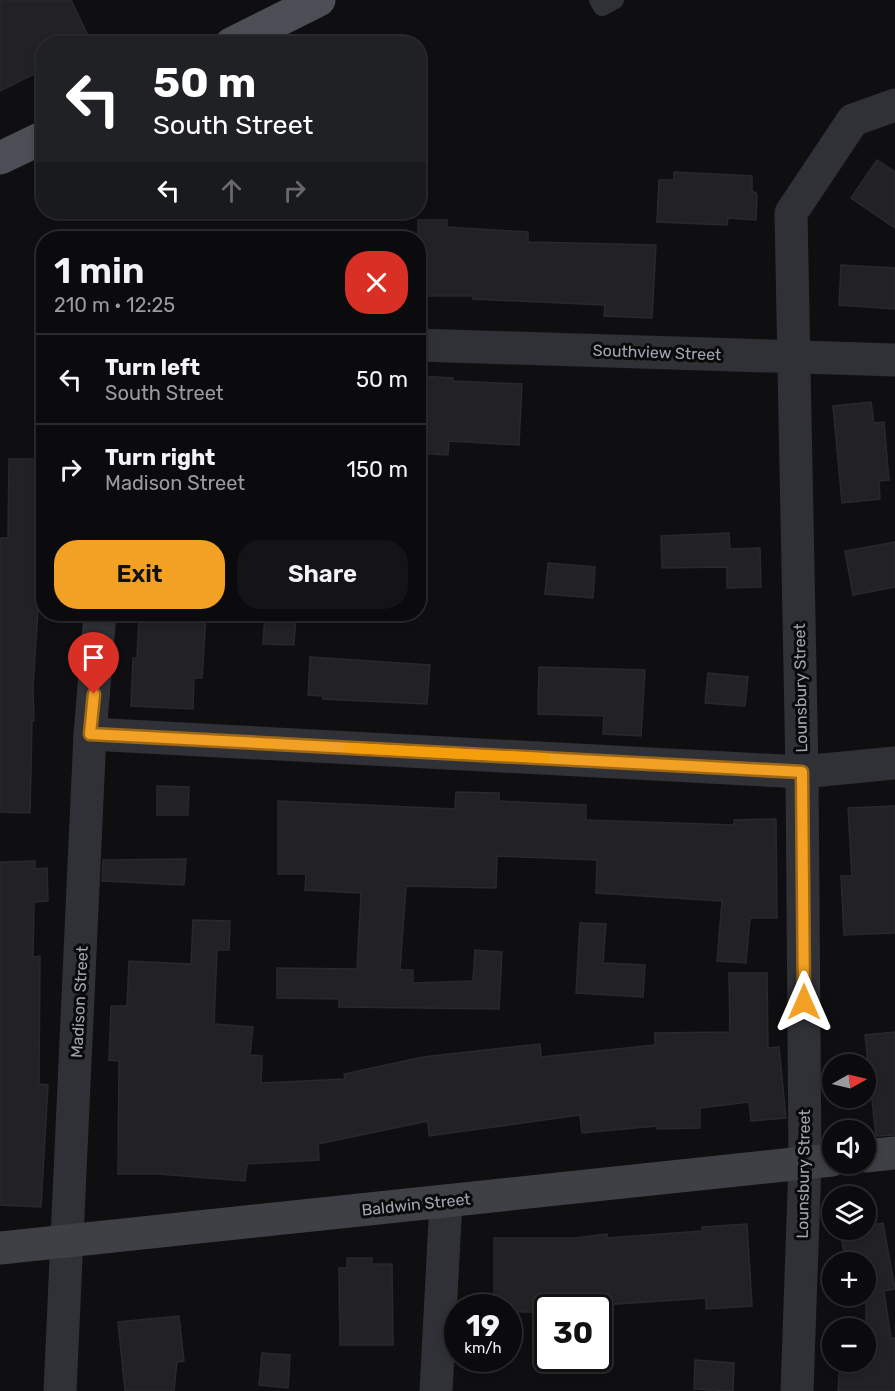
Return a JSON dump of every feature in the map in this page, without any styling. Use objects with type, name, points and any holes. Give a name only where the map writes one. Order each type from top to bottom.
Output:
[{"type":"main road","points":[[247,36],[319,0]]},
{"type":"main road","points":[[0,158],[36,141]]},
{"type":"main road","points":[[876,1155],[895,1153]]},
{"type":"main road","name":"Baldwin Street","points":[[0,1248],[819,1162]]},
{"type":"street","name":"Lounsbury Street","points":[[797,1391],[819,1162],[802,772],[790,213],[853,120],[895,105]]},
{"type":"street","name":"Southview Street","points":[[426,345],[895,360]]},
{"type":"street","name":"Madison Street","points":[[60,1391],[90,734],[99,621]]},
{"type":"street","points":[[90,734],[802,772],[895,763]]},
{"type":"street","points":[[436,1391],[446,1201]]},
{"type":"lane","points":[[598,0],[602,7],[615,0]]},
{"type":"building","points":[[0,0],[71,0],[88,36],[36,36],[36,73],[0,91]]},
{"type":"building","points":[[877,160],[895,172],[895,228],[851,198]]},
{"type":"building","points":[[674,172],[752,176],[752,191],[757,194],[756,220],[728,218],[727,225],[657,222],[659,180],[674,180]]},
{"type":"building","points":[[418,220],[447,220],[447,227],[528,232],[528,242],[656,245],[652,318],[604,316],[605,305],[473,299],[474,296],[426,296],[426,231],[418,231]]},
{"type":"building","points":[[841,265],[895,268],[895,309],[839,305]]},
{"type":"building","points":[[426,376],[453,378],[453,381],[522,384],[519,445],[449,441],[448,455],[426,454]]},
{"type":"building","points":[[871,402],[874,423],[884,422],[889,480],[879,481],[880,499],[842,503],[833,406]]},
{"type":"building","points":[[9,459],[36,459],[37,621],[30,813],[0,812],[0,538],[8,538]]},
{"type":"building","points":[[729,533],[730,549],[760,548],[761,587],[727,588],[727,567],[662,568],[661,536]]},
{"type":"building","points":[[895,542],[895,587],[853,595],[845,551]]},
{"type":"building","points":[[548,563],[595,567],[593,598],[545,594]]},
{"type":"building","points":[[139,621],[206,621],[202,678],[194,678],[193,709],[131,706],[133,658],[137,658]]},
{"type":"building","points":[[265,621],[296,621],[294,645],[263,644]]},
{"type":"building","points":[[310,657],[430,665],[427,704],[323,699],[323,696],[308,695]]},
{"type":"building","points":[[539,667],[645,670],[641,736],[603,734],[604,716],[538,714]]},
{"type":"building","points":[[708,673],[748,677],[745,706],[705,703]]},
{"type":"building","points":[[157,786],[189,787],[188,815],[157,815]]},
{"type":"building","points":[[456,792],[499,793],[499,801],[586,805],[586,820],[734,825],[734,820],[776,819],[777,918],[750,918],[746,963],[717,961],[722,901],[596,893],[597,860],[497,856],[496,888],[406,886],[400,970],[413,970],[413,983],[473,981],[475,950],[502,952],[499,1009],[339,1007],[339,999],[277,998],[277,968],[357,969],[361,893],[305,890],[306,874],[278,874],[278,801],[455,809]]},
{"type":"building","points":[[895,806],[895,933],[844,935],[841,876],[852,876],[848,808]]},
{"type":"building","points":[[186,859],[184,885],[102,881],[103,860]]},
{"type":"building","points":[[35,861],[35,869],[47,868],[48,901],[34,902],[33,957],[40,956],[39,1084],[48,1085],[41,1207],[0,1205],[0,862]]},
{"type":"building","points":[[193,920],[230,921],[229,950],[217,950],[214,1024],[253,1027],[250,1055],[262,1056],[261,1083],[345,1079],[344,1074],[423,1057],[540,1044],[541,1057],[655,1045],[655,1033],[730,1032],[729,973],[767,973],[768,1048],[779,1047],[786,1118],[751,1121],[749,1102],[700,1108],[700,1128],[657,1129],[657,1126],[582,1133],[580,1115],[429,1136],[428,1121],[318,1144],[319,1160],[247,1164],[245,1181],[159,1174],[118,1174],[119,1061],[109,1060],[111,1006],[127,1006],[129,961],[191,964]]},
{"type":"building","points":[[580,923],[606,924],[603,963],[645,965],[643,997],[576,993]]},
{"type":"building","points":[[895,1032],[895,1135],[876,1136],[873,1108],[876,1108],[876,1054],[867,1054],[865,1035]]},
{"type":"building","points":[[883,1223],[895,1289],[884,1291],[891,1338],[895,1338],[895,1391],[838,1391],[839,1372],[876,1372],[876,1318],[866,1318],[866,1306],[876,1306],[876,1252],[844,1252],[842,1240],[876,1240],[876,1224]]},
{"type":"building","points":[[747,1224],[752,1306],[706,1309],[706,1298],[612,1304],[612,1294],[534,1294],[534,1312],[522,1312],[522,1294],[494,1294],[494,1238],[575,1238],[607,1234],[607,1238],[702,1231],[702,1227]]},
{"type":"building","points":[[347,1258],[372,1258],[372,1264],[392,1264],[393,1345],[340,1345],[339,1268],[347,1268]]},
{"type":"building","points":[[179,1316],[184,1361],[177,1362],[174,1391],[125,1391],[118,1322]]},
{"type":"building","points":[[262,1353],[290,1355],[288,1388],[259,1385]]},
{"type":"building","points":[[695,1360],[734,1363],[733,1391],[694,1389]]},
{"type":"slow traffic","points":[[349,748],[545,758]]},
{"type":"route","points":[[94,694],[90,734],[802,772],[804,1002]]}]
